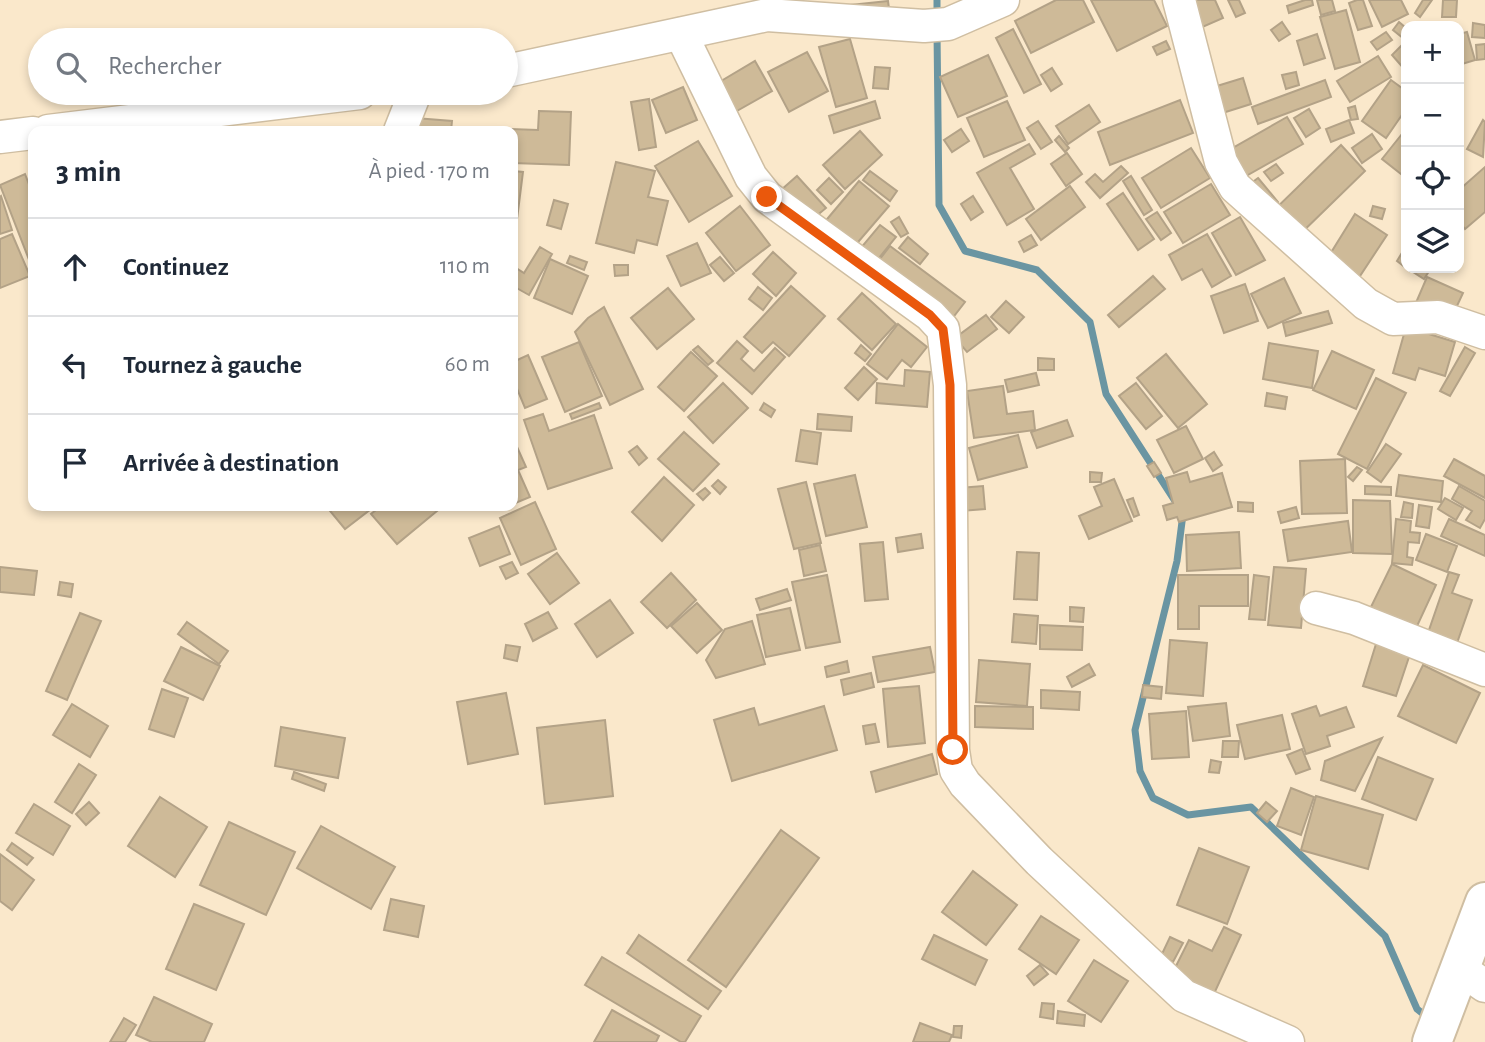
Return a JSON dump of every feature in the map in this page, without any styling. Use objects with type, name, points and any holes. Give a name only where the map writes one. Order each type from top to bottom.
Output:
[{"type":"highway","points":[[1432,1042],[1465,981],[1485,902]]},
{"type":"street","points":[[518,68],[681,34],[764,8],[936,25],[1003,0]]},
{"type":"street","points":[[1179,0],[1221,162],[1235,187],[1366,304],[1393,319],[1438,317],[1485,332]]},
{"type":"street","points":[[681,34],[751,177],[767,197],[930,315],[943,329],[950,385],[953,750],[956,770],[965,784],[1039,861],[1184,996],[1288,1042]]},
{"type":"street","points":[[89,126],[261,105]]},
{"type":"street","points":[[402,126],[410,105]]},
{"type":"street","points":[[0,137],[28,134]]},
{"type":"street","points":[[1316,608],[1354,618],[1485,670]]},
{"type":"building","points":[[1056,0],[1083,0],[1094,22],[1031,53],[1015,21]]},
{"type":"building","points":[[1091,0],[1154,0],[1167,26],[1117,51]]},
{"type":"building","points":[[1177,0],[1215,0],[1223,18],[1191,32]]},
{"type":"building","points":[[1228,0],[1239,0],[1245,13],[1236,17]]},
{"type":"building","points":[[1312,0],[1313,5],[1289,13],[1287,6]]},
{"type":"building","points":[[1317,0],[1332,0],[1335,11],[1321,15]]},
{"type":"building","points":[[1363,0],[1372,26],[1358,30],[1349,3]]},
{"type":"building","points":[[1369,0],[1401,0],[1408,14],[1382,27]]},
{"type":"building","points":[[1423,0],[1432,0],[1420,17],[1415,13]]},
{"type":"building","points":[[1443,0],[1457,0],[1456,17],[1442,17]]},
{"type":"building","points":[[888,1],[890,16],[852,19],[851,5]]},
{"type":"building","points":[[1346,10],[1360,62],[1335,69],[1320,17]]},
{"type":"building","points":[[1282,22],[1290,34],[1279,41],[1271,30]]},
{"type":"building","points":[[1399,22],[1401,37],[1393,30]]},
{"type":"building","points":[[1473,23],[1485,25],[1485,38],[1472,37]]},
{"type":"building","points":[[1013,29],[1041,84],[1024,93],[996,38]]},
{"type":"building","points":[[1386,32],[1392,40],[1377,50],[1371,42]]},
{"type":"building","points":[[1467,32],[1475,60],[1464,63],[1464,33]]},
{"type":"building","points":[[1317,34],[1325,58],[1304,65],[1297,41]]},
{"type":"building","points":[[850,39],[867,98],[836,107],[819,47]]},
{"type":"building","points":[[1166,41],[1170,49],[1157,55],[1153,47]]},
{"type":"building","points":[[1485,44],[1485,59],[1477,60],[1476,45]]},
{"type":"building","points":[[1401,46],[1401,65],[1392,55]]},
{"type":"building","points":[[807,52],[828,91],[789,112],[768,72]]},
{"type":"building","points":[[988,55],[1007,96],[958,117],[940,77]]},
{"type":"building","points":[[1378,56],[1391,77],[1350,102],[1337,81]]},
{"type":"building","points":[[755,61],[772,91],[728,116],[711,87]]},
{"type":"building","points":[[875,67],[890,68],[888,89],[873,88]]},
{"type":"building","points":[[1052,68],[1062,84],[1051,91],[1041,75]]},
{"type":"building","points":[[1296,72],[1299,85],[1286,89],[1282,75]]},
{"type":"building","points":[[1243,78],[1251,104],[1213,116],[1204,90]]},
{"type":"building","points":[[1325,80],[1331,97],[1258,124],[1252,107]]},
{"type":"building","points":[[1391,80],[1401,87],[1401,116],[1386,138],[1362,121]]},
{"type":"building","points":[[683,87],[697,120],[666,133],[652,100]]},
{"type":"building","points":[[649,99],[656,147],[639,150],[631,102]]},
{"type":"building","points":[[1180,100],[1193,133],[1110,165],[1098,132]]},
{"type":"building","points":[[875,101],[880,118],[834,133],[829,116]]},
{"type":"building","points":[[1007,101],[1025,140],[984,157],[967,118]]},
{"type":"building","points":[[1089,105],[1100,122],[1068,144],[1056,126]]},
{"type":"building","points":[[1355,106],[1358,119],[1351,120],[1348,108]]},
{"type":"building","points":[[1309,109],[1320,128],[1306,137],[1294,118]]},
{"type":"building","points":[[539,111],[571,112],[569,165],[518,163],[518,129],[538,130]]},
{"type":"building","points":[[1287,117],[1303,144],[1232,184],[1217,157]]},
{"type":"building","points":[[415,118],[452,121],[452,126],[415,126]]},
{"type":"building","points":[[1349,120],[1354,133],[1331,142],[1326,129]]},
{"type":"building","points":[[1483,120],[1485,122],[1483,157],[1467,149]]},
{"type":"building","points":[[1038,121],[1052,142],[1041,149],[1027,128]]},
{"type":"building","points":[[961,129],[969,141],[952,152],[944,140]]},
{"type":"building","points":[[860,131],[882,155],[845,189],[823,165]]},
{"type":"building","points":[[1372,134],[1382,149],[1362,163],[1352,148]]},
{"type":"building","points":[[1401,135],[1401,174],[1382,159]]},
{"type":"building","points":[[1059,136],[1069,148],[1065,152],[1055,140]]},
{"type":"building","points":[[698,141],[732,196],[689,222],[655,166]]},
{"type":"building","points":[[1029,144],[1035,154],[1010,168],[1034,209],[1007,225],[977,173]]},
{"type":"building","points":[[1341,145],[1365,171],[1293,241],[1268,216]]},
{"type":"building","points":[[1191,148],[1210,178],[1161,208],[1142,178]]},
{"type":"building","points":[[1067,153],[1082,174],[1066,186],[1051,164]]},
{"type":"building","points":[[616,162],[655,171],[648,197],[668,201],[657,245],[637,240],[634,253],[596,243]]},
{"type":"building","points":[[1276,164],[1283,173],[1271,181],[1264,172]]},
{"type":"building","points":[[1121,166],[1128,173],[1100,198],[1086,182],[1095,174],[1103,182]]},
{"type":"building","points":[[1485,167],[1485,212],[1465,229],[1464,228],[1464,186]]},
{"type":"building","points":[[870,171],[897,191],[890,201],[863,180]]},
{"type":"building","points":[[518,172],[523,172],[518,211]]},
{"type":"building","points":[[25,174],[28,182],[28,257],[0,185]]},
{"type":"building","points":[[797,176],[826,208],[802,228],[773,197]]},
{"type":"building","points":[[1131,176],[1152,210],[1144,215],[1123,181]]},
{"type":"building","points":[[829,178],[843,192],[831,204],[817,190]]},
{"type":"building","points":[[1258,178],[1278,202],[1262,215],[1242,190]]},
{"type":"building","points":[[859,181],[889,206],[847,255],[818,230]]},
{"type":"building","points":[[1211,184],[1230,215],[1183,243],[1164,212]]},
{"type":"building","points":[[1070,186],[1085,207],[1041,240],[1026,219]]},
{"type":"building","points":[[1123,193],[1154,239],[1138,250],[1107,204]]},
{"type":"building","points":[[973,196],[983,212],[971,220],[961,204]]},
{"type":"building","points":[[0,197],[12,230],[0,234]]},
{"type":"building","points":[[554,200],[568,204],[561,229],[547,225]]},
{"type":"building","points":[[740,206],[770,245],[736,271],[706,233]]},
{"type":"building","points":[[1373,206],[1385,209],[1382,219],[1370,216]]},
{"type":"building","points":[[1157,212],[1171,233],[1161,240],[1146,219]]},
{"type":"building","points":[[1355,214],[1387,235],[1358,279],[1327,259]]},
{"type":"building","points":[[899,217],[908,233],[901,237],[891,222]]},
{"type":"building","points":[[1240,217],[1265,260],[1236,275],[1212,233]]},
{"type":"building","points":[[880,225],[896,237],[866,274],[850,261]]},
{"type":"building","points":[[12,234],[28,277],[0,288],[0,239]]},
{"type":"building","points":[[1207,234],[1231,276],[1212,287],[1202,269],[1182,280],[1169,255]]},
{"type":"building","points":[[1031,235],[1037,245],[1024,252],[1019,242]]},
{"type":"building","points":[[908,237],[928,254],[920,264],[899,248]]},
{"type":"building","points":[[697,243],[711,273],[681,286],[667,256]]},
{"type":"building","points":[[890,246],[965,302],[944,329],[869,273]]},
{"type":"building","points":[[540,247],[552,254],[529,295],[518,289],[518,269],[524,273]]},
{"type":"building","points":[[773,252],[796,273],[776,296],[753,274]]},
{"type":"building","points":[[570,256],[587,262],[584,270],[567,263]]},
{"type":"building","points":[[720,257],[734,273],[724,281],[710,265]]},
{"type":"building","points":[[550,259],[588,276],[572,314],[534,298]]},
{"type":"building","points":[[614,265],[628,265],[628,275],[615,276]]},
{"type":"building","points":[[1415,273],[1428,273],[1424,279]]},
{"type":"building","points":[[1153,276],[1165,289],[1119,327],[1108,315]]},
{"type":"building","points":[[1427,277],[1463,293],[1450,321],[1415,305]]},
{"type":"building","points":[[1284,278],[1301,313],[1268,328],[1251,294]]},
{"type":"building","points":[[1245,284],[1258,321],[1224,333],[1211,296]]},
{"type":"building","points":[[791,286],[825,316],[789,356],[773,342],[762,353],[744,337]]},
{"type":"building","points":[[758,287],[772,298],[763,310],[749,299]]},
{"type":"building","points":[[668,288],[694,319],[657,349],[631,318]]},
{"type":"building","points":[[862,293],[896,324],[872,350],[838,319]]},
{"type":"building","points":[[1006,301],[1024,317],[1009,333],[991,317]]},
{"type":"building","points":[[604,307],[643,389],[610,405],[575,332],[588,318]]},
{"type":"building","points":[[1328,311],[1332,323],[1286,336],[1283,323]]},
{"type":"building","points":[[986,315],[997,329],[967,352],[955,338]]},
{"type":"building","points":[[898,324],[927,347],[911,367],[902,360],[887,379],[867,364]]},
{"type":"building","points":[[1406,327],[1455,342],[1445,376],[1419,368],[1415,380],[1393,373]]},
{"type":"building","points":[[737,341],[748,351],[741,359],[754,371],[775,348],[785,357],[752,394],[717,363]]},
{"type":"building","points":[[579,342],[602,396],[565,412],[542,357]]},
{"type":"building","points":[[1269,343],[1318,351],[1312,388],[1263,379]]},
{"type":"building","points":[[861,345],[871,354],[865,361],[855,353]]},
{"type":"building","points":[[698,346],[713,361],[708,365],[693,350]]},
{"type":"building","points":[[1465,347],[1475,353],[1450,396],[1440,391]]},
{"type":"building","points":[[1332,351],[1374,370],[1356,409],[1313,390]]},
{"type":"building","points":[[691,352],[717,376],[684,411],[658,387]]},
{"type":"building","points":[[1166,354],[1207,404],[1178,428],[1137,378]]},
{"type":"building","points":[[528,355],[547,399],[525,408],[518,391],[518,360]]},
{"type":"building","points":[[1038,358],[1054,359],[1054,370],[1038,370]]},
{"type":"building","points":[[864,367],[877,379],[858,400],[845,388]]},
{"type":"building","points":[[905,370],[930,372],[927,407],[876,403],[877,383],[904,386]]},
{"type":"building","points":[[1036,373],[1039,385],[1008,392],[1005,380]]},
{"type":"building","points":[[1376,378],[1406,393],[1367,469],[1338,454]]},
{"type":"building","points":[[723,383],[748,408],[713,443],[688,417]]},
{"type":"building","points":[[1136,383],[1162,416],[1146,429],[1119,396]]},
{"type":"building","points":[[1003,386],[1007,414],[1033,411],[1035,430],[974,438],[967,391]]},
{"type":"building","points":[[1267,393],[1287,397],[1285,409],[1265,406]]},
{"type":"building","points":[[599,403],[601,408],[572,419],[570,414]]},
{"type":"building","points":[[764,403],[775,410],[771,417],[760,410]]},
{"type":"building","points":[[543,414],[549,431],[594,415],[612,468],[548,489],[524,420]]},
{"type":"building","points":[[818,414],[852,417],[851,431],[817,429]]},
{"type":"building","points":[[1067,420],[1073,436],[1037,448],[1031,432]]},
{"type":"building","points":[[1186,426],[1203,459],[1174,473],[1157,440]]},
{"type":"building","points":[[801,430],[821,433],[817,464],[796,461]]},
{"type":"building","points":[[684,432],[719,464],[693,491],[658,459]]},
{"type":"building","points":[[1018,435],[1027,467],[978,480],[969,448]]},
{"type":"building","points":[[1386,444],[1401,454],[1381,482],[1367,472]]},
{"type":"building","points":[[637,446],[647,458],[639,465],[629,452]]},
{"type":"building","points":[[518,449],[526,467],[518,470]]},
{"type":"building","points":[[1214,452],[1222,465],[1213,471],[1205,458]]},
{"type":"building","points":[[1345,459],[1347,513],[1302,514],[1300,461]]},
{"type":"building","points":[[1454,459],[1485,476],[1485,498],[1444,476]]},
{"type":"building","points":[[1154,462],[1161,473],[1154,477],[1147,466]]},
{"type":"building","points":[[1357,467],[1362,470],[1353,481],[1348,477]]},
{"type":"building","points":[[518,470],[530,497],[518,502]]},
{"type":"building","points":[[1090,472],[1102,473],[1101,482],[1090,482]]},
{"type":"building","points":[[1187,472],[1190,482],[1222,473],[1232,507],[1179,522],[1177,517],[1167,520],[1163,506],[1173,503],[1166,478]]},
{"type":"building","points":[[855,475],[867,527],[826,536],[814,484]]},
{"type":"building","points":[[1399,475],[1443,481],[1441,502],[1396,496]]},
{"type":"building","points":[[664,477],[694,505],[662,541],[632,512]]},
{"type":"building","points":[[1114,479],[1132,521],[1089,539],[1079,516],[1102,506],[1094,487]]},
{"type":"building","points":[[718,480],[726,487],[720,494],[712,486]]},
{"type":"building","points":[[806,482],[821,543],[794,549],[778,489]]},
{"type":"building","points":[[983,486],[985,509],[961,511],[959,488]]},
{"type":"building","points":[[1365,486],[1391,487],[1391,495],[1365,494]]},
{"type":"building","points":[[1459,486],[1485,501],[1485,519],[1480,528],[1466,520],[1472,511],[1452,499]]},
{"type":"building","points":[[705,488],[710,493],[703,500],[697,494]]},
{"type":"building","points":[[1133,498],[1139,515],[1134,517],[1127,500]]},
{"type":"building","points":[[1445,498],[1463,508],[1456,520],[1438,509]]},
{"type":"building","points":[[1353,500],[1390,501],[1392,554],[1353,553]]},
{"type":"building","points":[[535,502],[556,549],[521,565],[500,518]]},
{"type":"building","points":[[1238,502],[1253,503],[1253,512],[1238,511]]},
{"type":"building","points":[[1404,502],[1413,504],[1412,518],[1401,517]]},
{"type":"building","points":[[1419,505],[1432,507],[1429,528],[1416,526]]},
{"type":"building","points":[[1296,507],[1299,518],[1281,523],[1278,512]]},
{"type":"building","points":[[330,511],[368,511],[345,529]]},
{"type":"building","points":[[375,511],[437,511],[397,544],[371,514]]},
{"type":"building","points":[[1396,519],[1411,521],[1410,532],[1420,533],[1419,543],[1408,542],[1407,557],[1413,558],[1412,565],[1392,563]]},
{"type":"building","points":[[1449,519],[1485,535],[1485,556],[1441,536]]},
{"type":"building","points":[[1348,521],[1352,552],[1288,561],[1283,530]]},
{"type":"building","points":[[499,526],[510,554],[480,566],[469,538]]},
{"type":"building","points":[[1239,532],[1241,568],[1187,571],[1186,535]]},
{"type":"building","points":[[921,534],[923,548],[898,552],[896,538]]},
{"type":"building","points":[[1426,534],[1457,546],[1447,572],[1416,560]]},
{"type":"building","points":[[883,542],[888,599],[865,601],[860,544]]},
{"type":"building","points":[[820,545],[826,571],[804,576],[799,550]]},
{"type":"building","points":[[1017,552],[1039,553],[1037,600],[1014,599]]},
{"type":"building","points":[[557,553],[579,583],[550,604],[528,574]]},
{"type":"building","points":[[512,562],[518,573],[506,579],[500,567]]},
{"type":"building","points":[[1392,564],[1436,585],[1412,637],[1367,615]]},
{"type":"building","points":[[0,567],[37,571],[34,595],[0,592]]},
{"type":"building","points":[[1274,567],[1306,569],[1301,628],[1268,625]]},
{"type":"building","points":[[1449,572],[1459,575],[1452,593],[1472,600],[1457,643],[1428,633]]},
{"type":"building","points":[[671,573],[696,600],[667,628],[641,602]]},
{"type":"building","points":[[827,575],[840,642],[806,648],[792,582]]},
{"type":"building","points":[[1178,575],[1248,575],[1248,606],[1199,606],[1199,629],[1178,629]]},
{"type":"building","points":[[1254,575],[1269,577],[1265,620],[1249,619]]},
{"type":"building","points":[[60,582],[73,584],[71,597],[58,595]]},
{"type":"building","points":[[787,589],[791,600],[760,610],[756,599]]},
{"type":"building","points":[[610,600],[633,633],[597,657],[575,624]]},
{"type":"building","points":[[697,603],[722,630],[697,653],[671,626]]},
{"type":"building","points":[[1070,607],[1084,608],[1083,622],[1070,621]]},
{"type":"building","points":[[790,608],[800,650],[766,657],[757,615]]},
{"type":"building","points":[[548,612],[557,628],[533,641],[525,624]]},
{"type":"building","points":[[80,613],[101,621],[67,700],[46,691]]},
{"type":"building","points":[[1014,614],[1038,616],[1036,644],[1012,642]]},
{"type":"building","points":[[752,621],[765,664],[716,678],[706,660],[725,629]]},
{"type":"building","points":[[187,622],[228,651],[219,664],[178,634]]},
{"type":"building","points":[[1040,625],[1083,627],[1082,650],[1040,649]]},
{"type":"building","points":[[1170,640],[1207,643],[1203,696],[1166,693]]},
{"type":"building","points":[[1376,644],[1410,654],[1396,696],[1363,686]]},
{"type":"building","points":[[506,645],[520,647],[517,661],[504,658]]},
{"type":"building","points":[[181,647],[220,666],[203,700],[164,681]]},
{"type":"building","points":[[930,647],[935,672],[878,682],[873,657]]},
{"type":"building","points":[[979,660],[1030,664],[1027,706],[976,702]]},
{"type":"building","points":[[847,661],[849,672],[827,677],[825,667]]},
{"type":"building","points":[[1089,664],[1095,675],[1072,687],[1067,677]]},
{"type":"building","points":[[1423,665],[1480,693],[1456,743],[1398,716]]},
{"type":"building","points":[[871,673],[874,687],[844,695],[841,680]]},
{"type":"building","points":[[1143,685],[1162,687],[1161,699],[1142,697]]},
{"type":"building","points":[[919,686],[925,743],[888,747],[883,689]]},
{"type":"building","points":[[162,689],[188,698],[174,737],[149,729]]},
{"type":"building","points":[[1041,690],[1080,692],[1079,710],[1041,708]]},
{"type":"building","points":[[506,693],[518,754],[468,764],[457,702]]},
{"type":"building","points":[[1226,703],[1230,736],[1193,741],[1188,707]]},
{"type":"building","points":[[72,704],[108,726],[90,757],[53,735]]},
{"type":"building","points":[[824,706],[837,750],[732,781],[714,720],[754,708],[759,725]]},
{"type":"building","points":[[975,706],[1033,707],[1033,729],[975,727]]},
{"type":"building","points":[[1316,706],[1320,716],[1346,707],[1354,727],[1327,736],[1330,746],[1306,754],[1292,714]]},
{"type":"building","points":[[1186,711],[1189,757],[1152,759],[1149,714]]},
{"type":"building","points":[[1282,715],[1290,749],[1245,759],[1237,725]]},
{"type":"building","points":[[605,720],[613,796],[545,804],[537,728]]},
{"type":"building","points":[[875,724],[879,742],[866,744],[863,726]]},
{"type":"building","points":[[281,727],[345,738],[338,778],[275,766]]},
{"type":"building","points":[[1382,738],[1355,791],[1321,780],[1325,761]]},
{"type":"building","points":[[1223,741],[1239,741],[1238,757],[1222,757]]},
{"type":"building","points":[[1302,749],[1310,769],[1296,774],[1287,755]]},
{"type":"building","points":[[932,754],[937,774],[876,792],[871,772]]},
{"type":"building","points":[[1378,757],[1433,779],[1416,820],[1362,799]]},
{"type":"building","points":[[1211,760],[1221,762],[1219,773],[1209,772]]},
{"type":"building","points":[[79,764],[96,775],[72,813],[55,802]]},
{"type":"building","points":[[294,772],[326,784],[324,791],[292,779]]},
{"type":"building","points":[[1291,788],[1314,797],[1301,835],[1277,826]]},
{"type":"building","points":[[1316,796],[1383,815],[1368,869],[1301,850]]},
{"type":"building","points":[[160,797],[207,827],[175,877],[128,846]]},
{"type":"building","points":[[89,802],[99,813],[86,825],[76,814]]},
{"type":"building","points":[[1266,802],[1277,811],[1267,822],[1257,813]]},
{"type":"building","points":[[34,804],[70,826],[53,855],[16,833]]},
{"type":"building","points":[[229,822],[295,852],[266,915],[200,885]]},
{"type":"building","points":[[321,826],[395,867],[371,909],[297,868]]},
{"type":"building","points":[[781,830],[819,858],[726,987],[688,960]]},
{"type":"building","points":[[12,843],[33,858],[27,865],[7,850]]},
{"type":"building","points":[[1199,848],[1249,867],[1227,924],[1177,905]]},
{"type":"building","points":[[0,854],[34,880],[12,910],[0,901]]},
{"type":"building","points":[[973,871],[1017,905],[986,945],[942,912]]},
{"type":"building","points":[[391,899],[424,906],[418,937],[384,930]]},
{"type":"building","points":[[194,904],[244,924],[216,990],[166,969]]},
{"type":"building","points":[[1041,916],[1079,940],[1056,974],[1019,949]]},
{"type":"building","points":[[1224,927],[1241,935],[1213,996],[1171,976],[1189,940],[1212,951]]},
{"type":"building","points":[[639,935],[721,991],[708,1009],[627,953]]},
{"type":"building","points":[[934,935],[987,960],[975,985],[922,959]]},
{"type":"building","points":[[1170,937],[1183,943],[1173,962],[1161,956]]},
{"type":"building","points":[[602,957],[701,1016],[685,1042],[585,985]]},
{"type":"building","points":[[1094,960],[1128,981],[1101,1022],[1068,1001]]},
{"type":"building","points":[[1040,965],[1048,974],[1034,985],[1027,976]]},
{"type":"building","points":[[154,997],[212,1024],[204,1042],[152,1042],[136,1035]]},
{"type":"building","points":[[1042,1003],[1054,1004],[1053,1019],[1040,1017]]},
{"type":"building","points":[[612,1010],[659,1036],[656,1042],[594,1042]]},
{"type":"building","points":[[1058,1011],[1085,1015],[1084,1026],[1057,1023]]},
{"type":"building","points":[[124,1018],[136,1025],[125,1042],[110,1042]]},
{"type":"building","points":[[920,1023],[952,1035],[949,1042],[913,1042]]},
{"type":"building","points":[[954,1026],[962,1026],[961,1038],[953,1037]]},
{"type":"waterway","points":[[937,0],[937,17]]},
{"type":"waterway","points":[[937,32],[939,205],[965,251],[1037,270],[1090,322],[1106,394],[1175,501]]},
{"type":"waterway","points":[[1183,514],[1177,561],[1135,730],[1140,771],[1153,798],[1188,815],[1251,807],[1385,936],[1417,1009],[1427,1017]]},
{"type":"route","points":[[767,197],[930,315],[943,329],[950,385],[953,750]]}]
